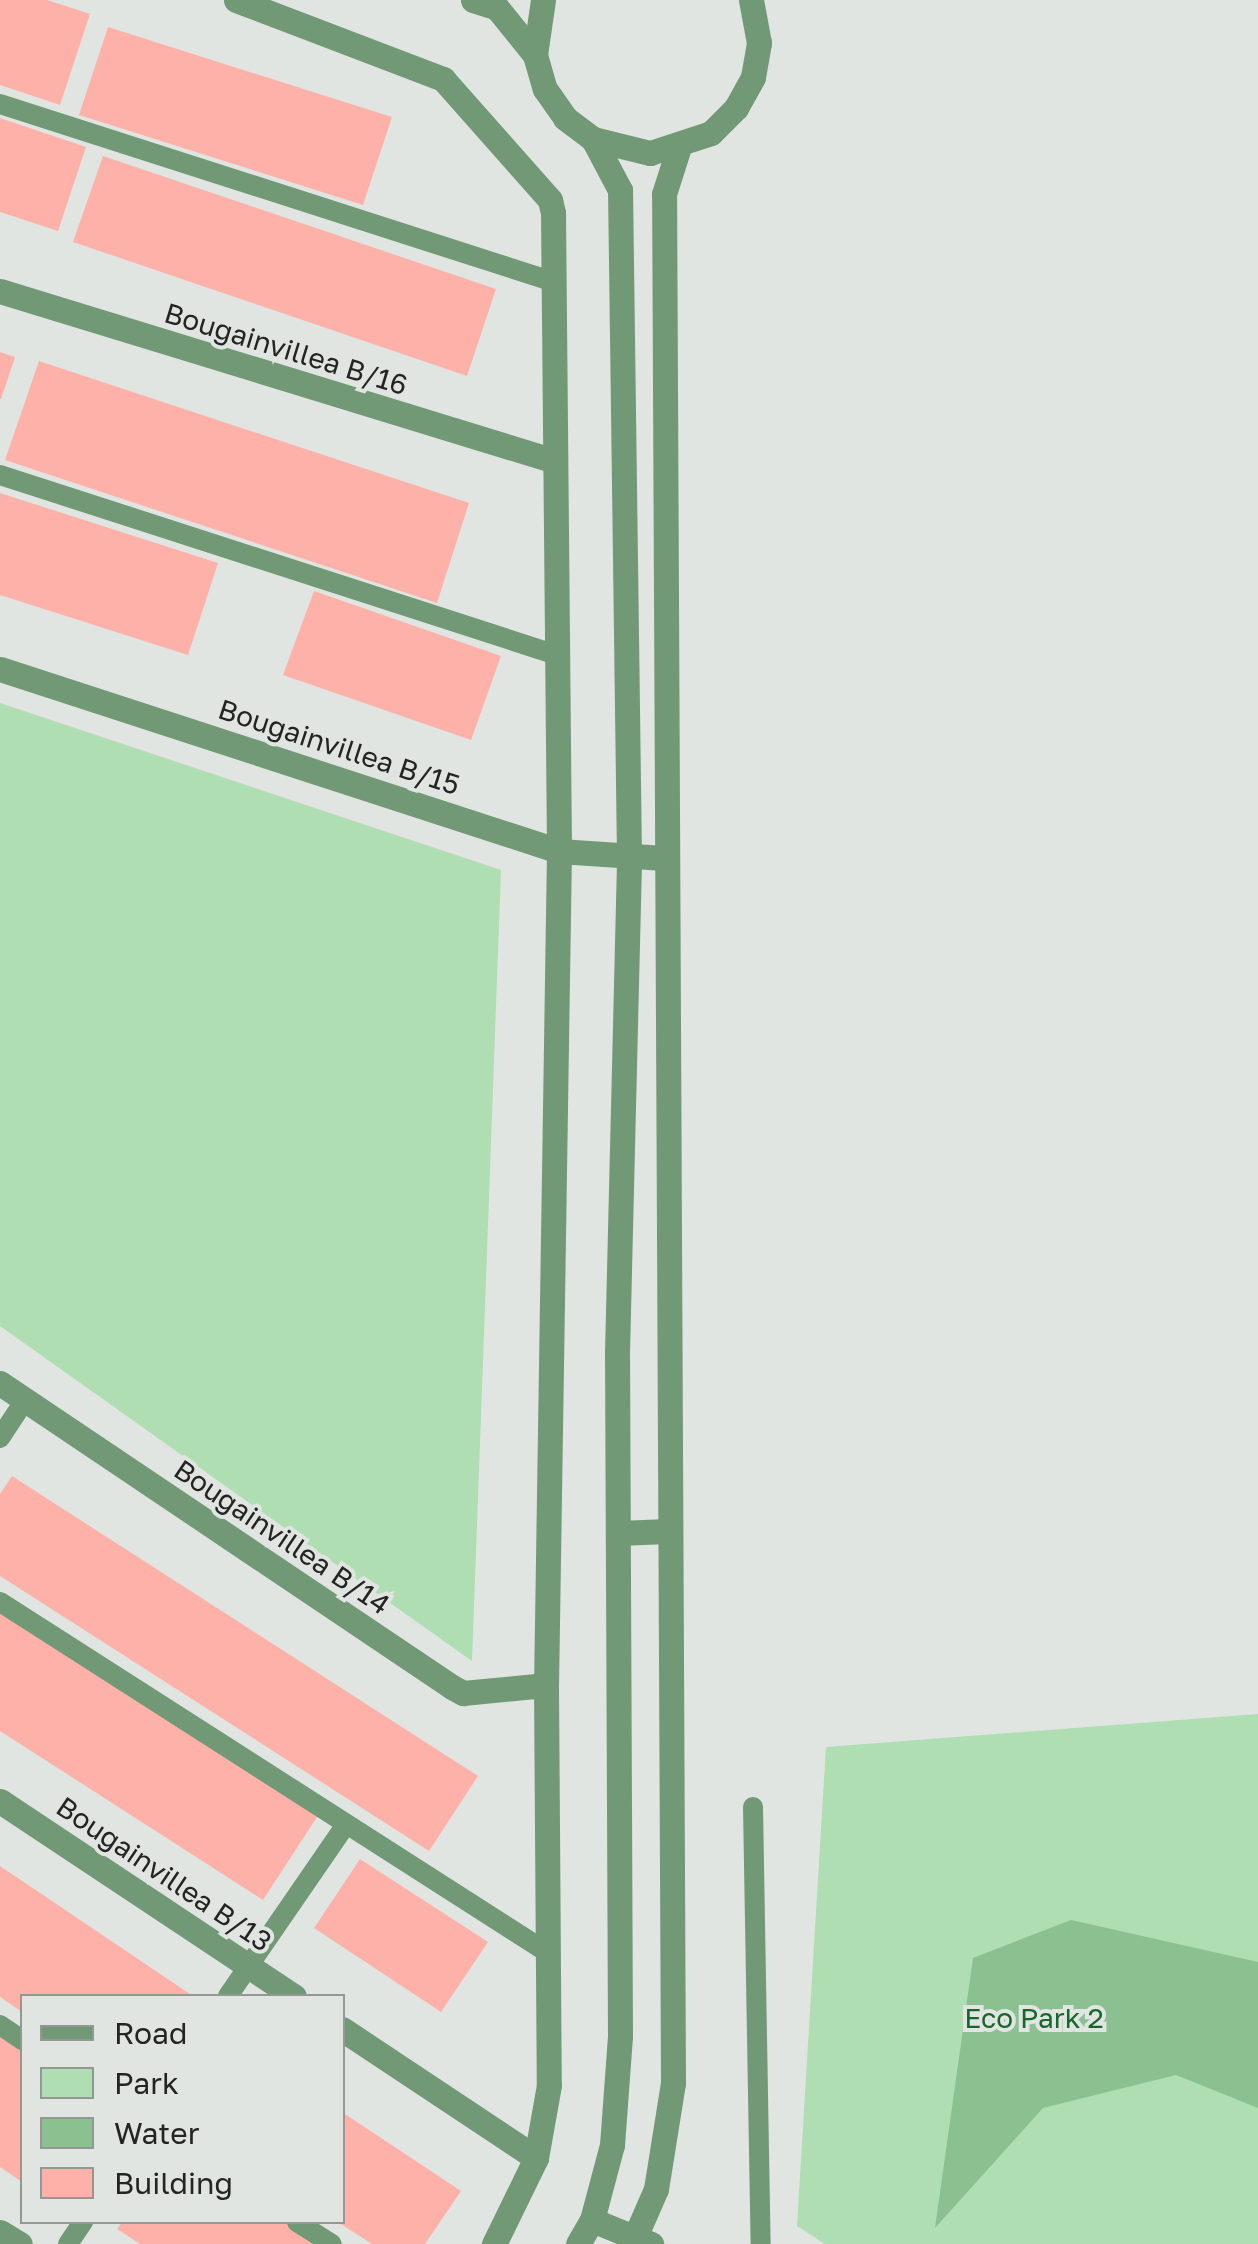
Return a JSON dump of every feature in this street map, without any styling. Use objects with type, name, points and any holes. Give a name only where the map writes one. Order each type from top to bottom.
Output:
[{"type":"street","points":[[236,0],[443,79],[470,103],[553,213],[559,850],[546,1685],[549,2085],[536,2158],[494,2244]]},
{"type":"street","points":[[473,0],[496,8],[535,55],[545,89],[564,118],[593,139],[650,152],[679,147],[711,132],[736,108],[753,77],[760,43],[750,0]]},
{"type":"street","points":[[535,55],[542,0]]},
{"type":"street","points":[[578,2244],[592,2220],[612,2146],[620,2036],[618,1533],[628,857],[620,190],[593,139]]},
{"type":"street","points":[[592,2220],[639,2242],[656,2189],[673,2083],[664,858],[664,194],[679,147]]},
{"type":"street","name":"Bougainvillea B/16","points":[[0,291],[556,461]]},
{"type":"street","name":"Bougainvillea B/15","points":[[0,669],[559,850],[664,858]]},
{"type":"street","name":"Bougainvillea B/14","points":[[0,1384],[452,1687],[463,1692],[546,1685]]},
{"type":"street","points":[[618,1533],[668,1531]]},
{"type":"street","name":"Bougainvillea B/13","points":[[0,1801],[291,1994]]},
{"type":"street","points":[[345,2031],[536,2158]]},
{"type":"street","points":[[0,2232],[20,2244]]},
{"type":"lane","points":[[0,104],[554,282]]},
{"type":"lane","points":[[0,476],[557,655]]},
{"type":"lane","points":[[0,1438],[25,1400]]},
{"type":"lane","points":[[0,1602],[344,1827],[545,1951]]},
{"type":"lane","points":[[752,1806],[761,2244]]},
{"type":"lane","points":[[229,1994],[344,1827]]},
{"type":"lane","points":[[300,2224],[332,2244]]},
{"type":"green space","points":[[0,703],[501,870],[472,1661],[0,1326]]},
{"type":"green space","name":"Eco Park 2","points":[[1258,1714],[1258,2244],[825,2244],[797,2226],[826,1747]]},
{"type":"water","points":[[1071,1920],[1258,1962],[1258,2108],[1176,2075],[1043,2108],[935,2228],[973,1958]]},
{"type":"building","points":[[0,0],[47,0],[90,14],[60,105],[0,85]]},
{"type":"building","points":[[108,27],[392,117],[363,205],[79,115]]},
{"type":"building","points":[[0,118],[86,147],[58,231],[0,212]]},
{"type":"building","points":[[103,156],[496,289],[467,376],[73,242]]},
{"type":"building","points":[[0,352],[15,357],[1,399],[0,399]]},
{"type":"building","points":[[39,361],[469,503],[437,603],[5,460]]},
{"type":"building","points":[[0,493],[218,563],[188,655],[0,595]]},
{"type":"building","points":[[314,591],[501,656],[471,740],[283,675]]},
{"type":"building","points":[[12,1476],[478,1776],[429,1851],[0,1576],[0,1494]]},
{"type":"building","points":[[0,1609],[319,1814],[263,1900],[0,1731]]},
{"type":"building","points":[[360,1859],[488,1942],[441,2012],[314,1928]]},
{"type":"building","points":[[0,1866],[190,1994],[20,1994],[20,2011],[0,1997]]},
{"type":"building","points":[[0,2035],[20,2049],[20,2181],[0,2167]]},
{"type":"building","points":[[345,2114],[461,2191],[425,2244],[372,2244],[341,2224],[345,2224]]},
{"type":"building","points":[[121,2224],[292,2224],[323,2244],[140,2244],[117,2229]]}]
